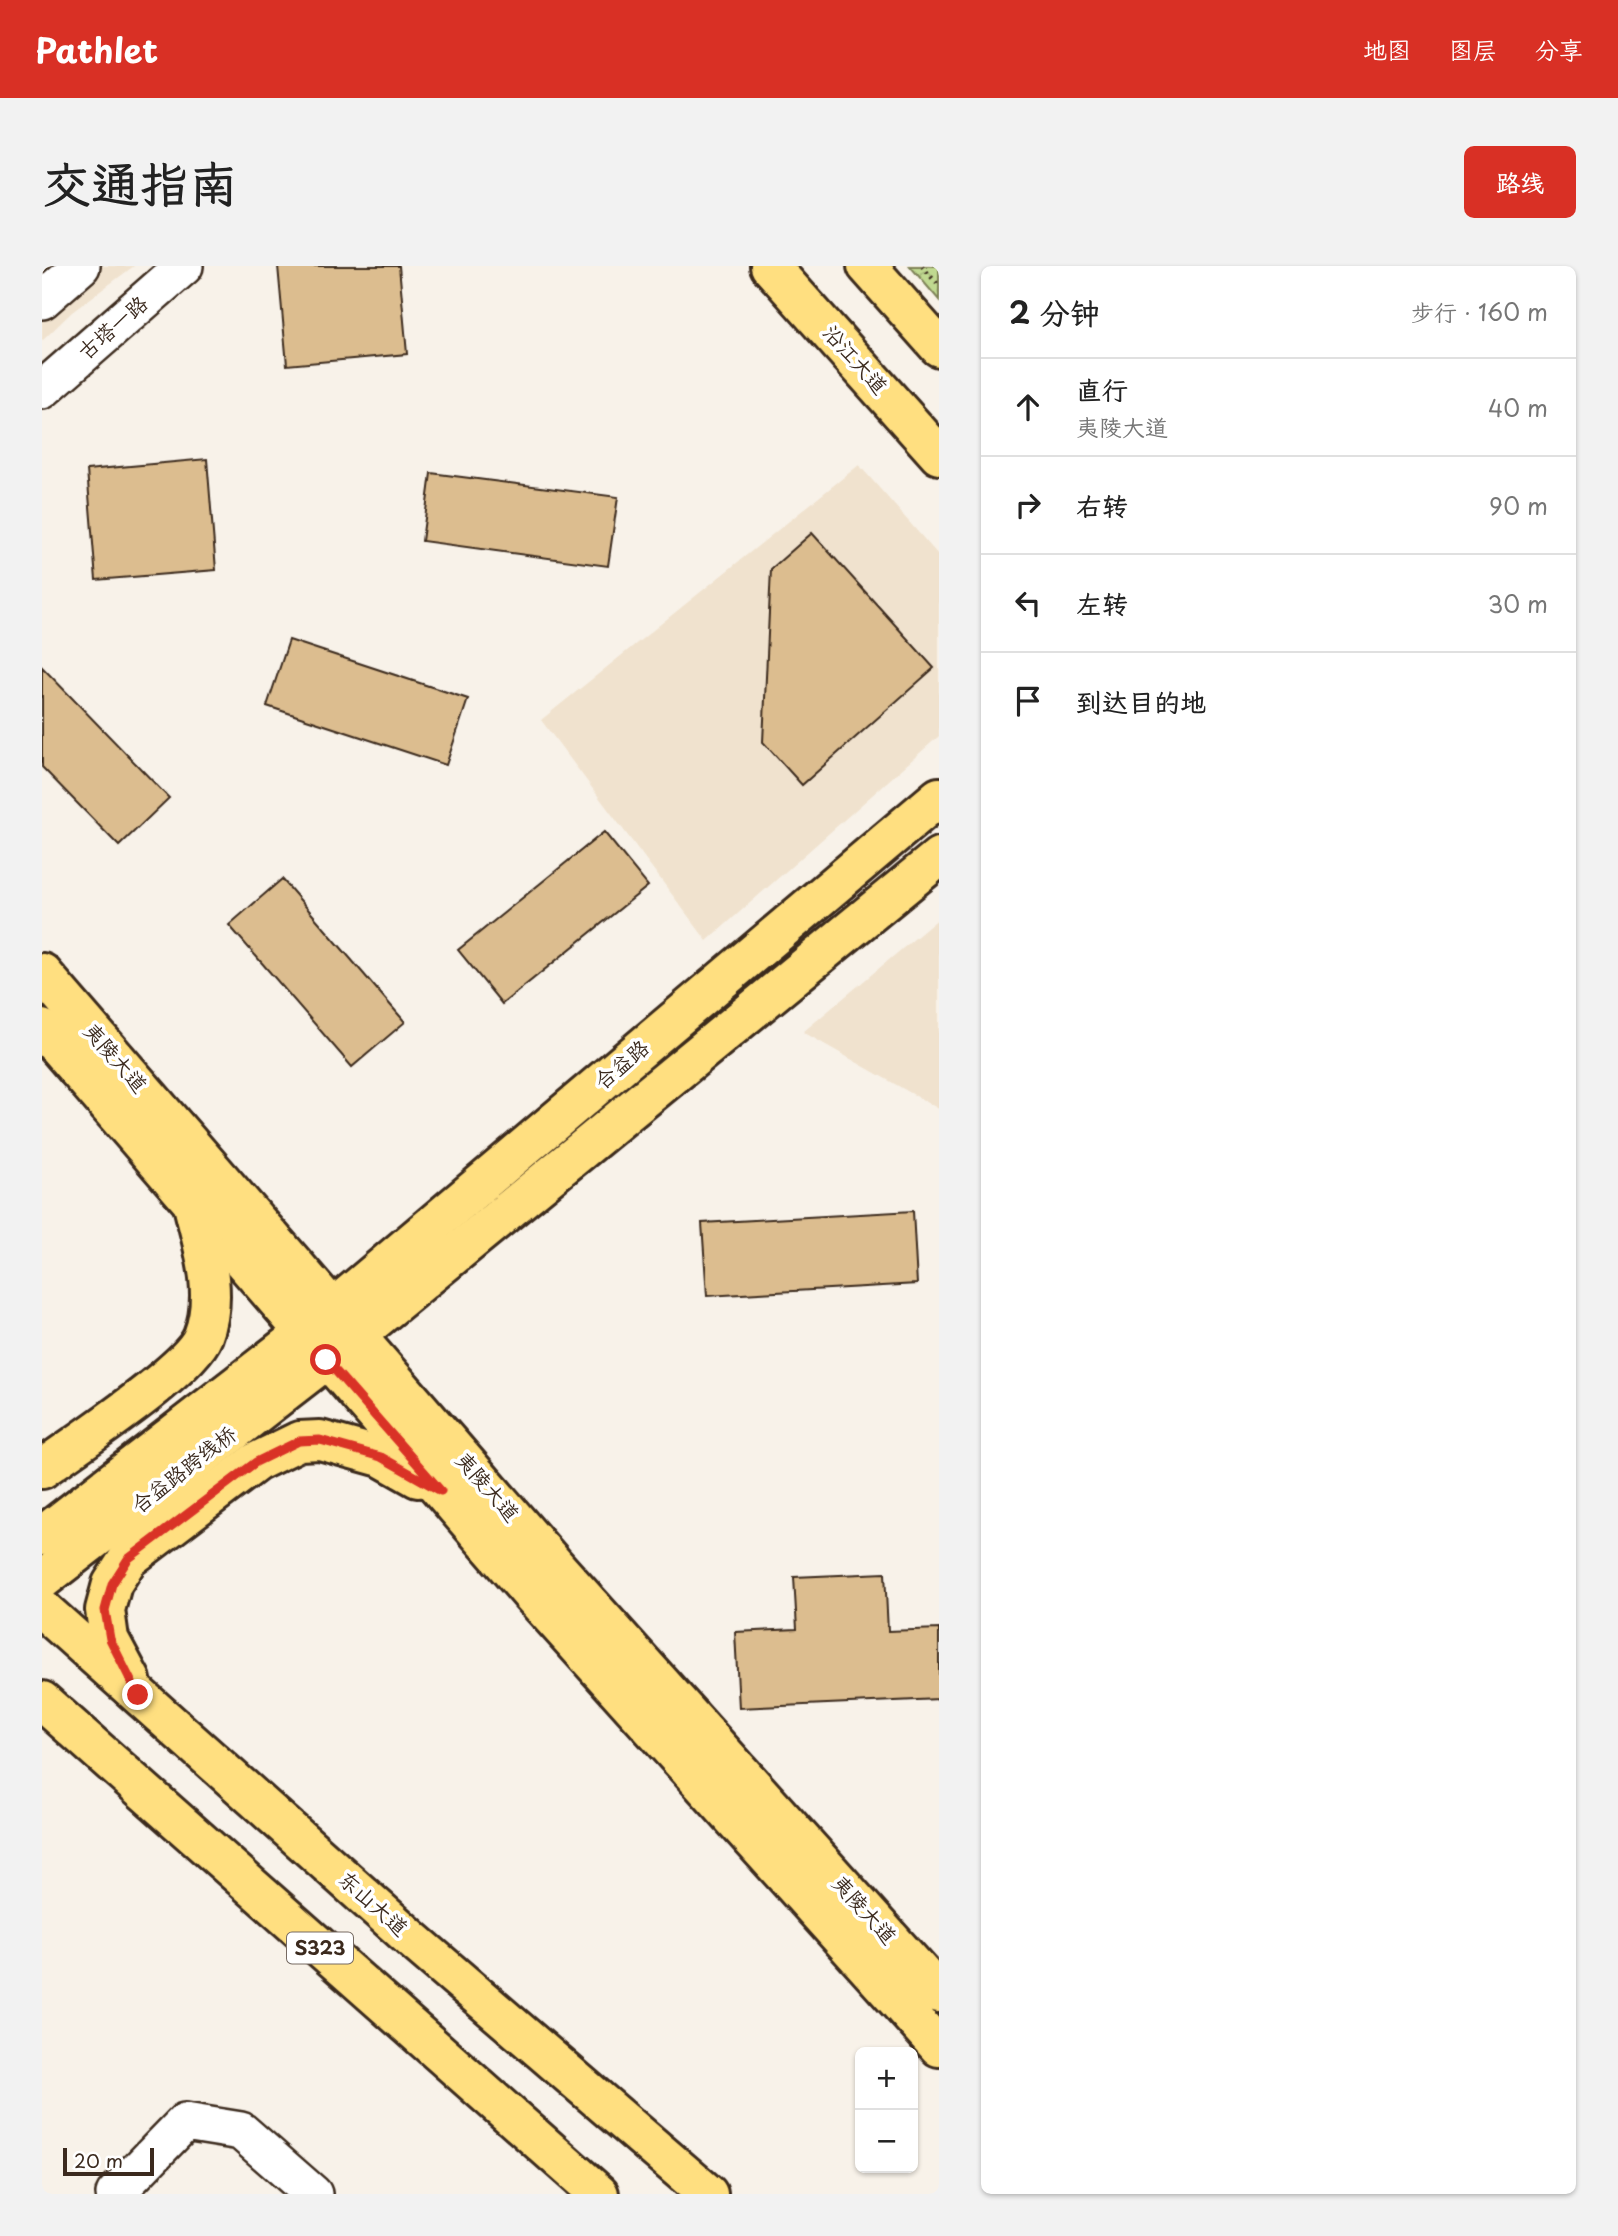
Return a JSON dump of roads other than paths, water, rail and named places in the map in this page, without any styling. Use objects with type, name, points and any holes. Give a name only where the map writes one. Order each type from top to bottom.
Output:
[{"type":"main road","name":"沿江大道","points":[[770,266],[939,455]]},
{"type":"main road","points":[[867,266],[939,347]]},
{"type":"main road","name":"合益路","points":[[329,1334],[939,797]]},
{"type":"main road","name":"合益路","points":[[329,1334],[939,857]]},
{"type":"main road","name":"夷陵大道","points":[[42,973],[329,1334],[441,1491],[939,2047]]},
{"type":"main road","name":"夷陵大道","points":[[42,1029],[192,1204],[329,1334],[559,1570],[939,1993]]},
{"type":"main road","points":[[42,1469],[183,1364],[202,1338],[209,1309],[210,1274],[192,1204]]},
{"type":"main road","name":"合益路跨线桥","points":[[42,1535],[329,1334]]},
{"type":"main road","name":"合益路跨线桥","points":[[42,1580],[329,1334]]},
{"type":"main road","points":[[138,1695],[110,1639],[105,1610],[112,1584],[128,1559],[256,1462],[299,1441],[320,1440],[381,1457],[441,1491]]},
{"type":"main road","name":"东山大道","points":[[42,1609],[414,1941],[708,2194]]},
{"type":"main road","name":"S323","points":[[42,1701],[599,2194]]},
{"type":"main road","points":[[42,1727],[85,1739]]},
{"type":"street","points":[[42,300],[81,266]]},
{"type":"street","name":"古塔一路","points":[[42,390],[184,266]]},
{"type":"street","points":[[115,2194],[185,2122],[241,2132],[313,2194]]}]
